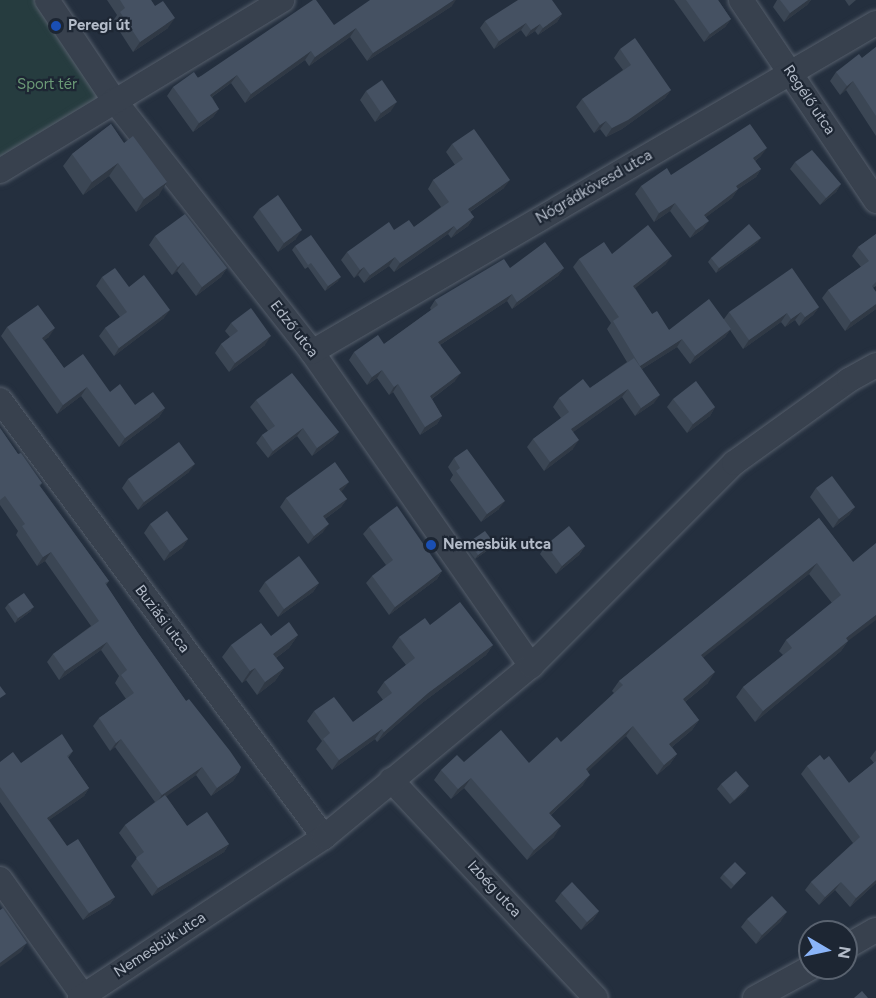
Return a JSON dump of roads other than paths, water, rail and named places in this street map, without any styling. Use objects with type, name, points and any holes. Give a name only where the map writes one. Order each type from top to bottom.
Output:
[{"type":"street","name":"Edző utca","points":[[47,0],[114,100],[312,352],[531,666]]},
{"type":"street","points":[[0,171],[282,0]]},
{"type":"street","name":"Regélő utca","points":[[741,0],[791,71],[876,201]]},
{"type":"street","name":"Nógrádkövesd utca","points":[[312,352],[876,23]]},
{"type":"street","name":"Nemesbük utca","points":[[81,997],[324,837],[531,666],[734,463],[849,380],[876,365]]},
{"type":"street","name":"Buziási utca","points":[[0,400],[324,837]]},
{"type":"street","name":"Izbég utca","points":[[392,780],[596,998]]},
{"type":"street","points":[[0,879],[81,997]]},
{"type":"street","points":[[858,940],[876,930]]},
{"type":"street","points":[[755,998],[798,975]]},
{"type":"place","name":"Peregi út","points":[[56,26]]},
{"type":"place","name":"Nemesbük utca","points":[[431,545]]},
{"type":"park label","name":"Sport tér","points":[[47,85]]}]
